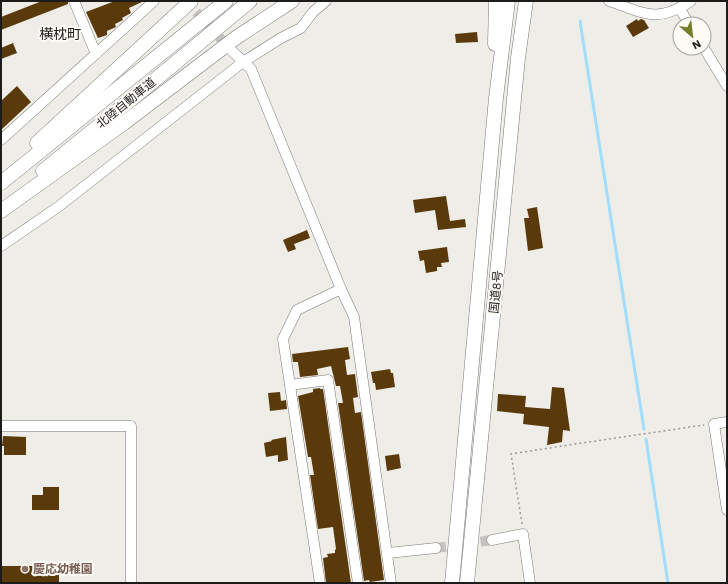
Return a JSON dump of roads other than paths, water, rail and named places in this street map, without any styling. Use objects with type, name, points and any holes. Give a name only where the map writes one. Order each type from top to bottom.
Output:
[{"type":"highway","points":[[1,176],[191,1]]},
{"type":"highway","name":"北陸自動車道","points":[[1,183],[226,1]]},
{"type":"highway","name":"北陸自動車道","points":[[1,204],[133,98],[250,1]]},
{"type":"highway","points":[[1,211],[124,123],[237,37],[292,1]]},
{"type":"highway","points":[[496,1],[496,98]]},
{"type":"highway","name":"国道8号","points":[[452,583],[496,98],[508,1]]},
{"type":"highway","name":"国道8号","points":[[467,583],[518,58],[526,1]]},
{"type":"street","points":[[74,1],[96,54]]},
{"type":"street","points":[[1,140],[154,1]]},
{"type":"street","points":[[1,246],[58,207],[243,62],[300,28],[313,12],[326,1]]},
{"type":"street","points":[[609,1],[652,16],[664,15],[680,9],[691,1]]},
{"type":"street","points":[[680,9],[684,16]]},
{"type":"street","points":[[232,51],[250,69],[354,317],[391,583]]},
{"type":"street","points":[[709,56],[727,86]]},
{"type":"street","points":[[320,583],[282,339],[297,310],[341,289]]},
{"type":"street","points":[[290,385],[328,380],[358,583]]},
{"type":"street","points":[[727,422],[714,424],[727,510]]},
{"type":"street","points":[[1,426],[131,426],[131,583]]},
{"type":"street","points":[[492,540],[523,534],[530,583]]},
{"type":"street","points":[[388,553],[436,548]]},
{"type":"waterway","points":[[580,21],[644,429]]},
{"type":"waterway","points":[[646,439],[668,583]]},
{"type":"tunnel","points":[[186,1],[231,50]]},
{"type":"tunnel","points":[[436,548],[492,540]]},
{"type":"place","name":"慶応幼稚園","points":[[25,569]]},
{"type":"district","name":"横枕町","points":[[60,34]]}]
